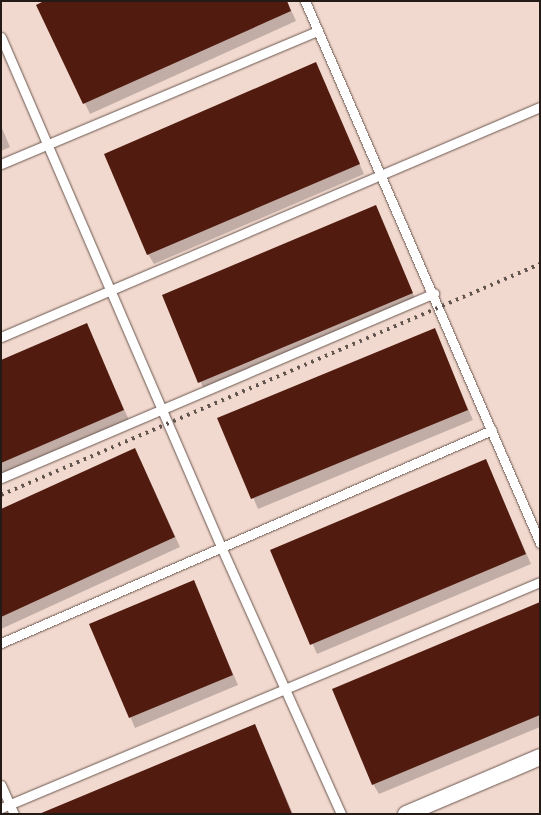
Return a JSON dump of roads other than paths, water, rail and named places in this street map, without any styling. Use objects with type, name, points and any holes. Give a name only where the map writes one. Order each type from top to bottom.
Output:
[{"type":"street","points":[[406,814],[540,757]]},
{"type":"lane","points":[[305,1],[434,293],[540,543]]},
{"type":"lane","points":[[1,164],[318,31]]},
{"type":"lane","points":[[1,37],[222,550],[341,814]]},
{"type":"lane","points":[[1,337],[540,107]]},
{"type":"lane","points":[[1,478],[434,293]]},
{"type":"lane","points":[[1,643],[222,550],[492,430]]},
{"type":"lane","points":[[6,806],[540,582]]},
{"type":"lane","points":[[1,785],[6,806],[14,814]]},
{"type":"railway","points":[[1,495],[540,264]]}]
